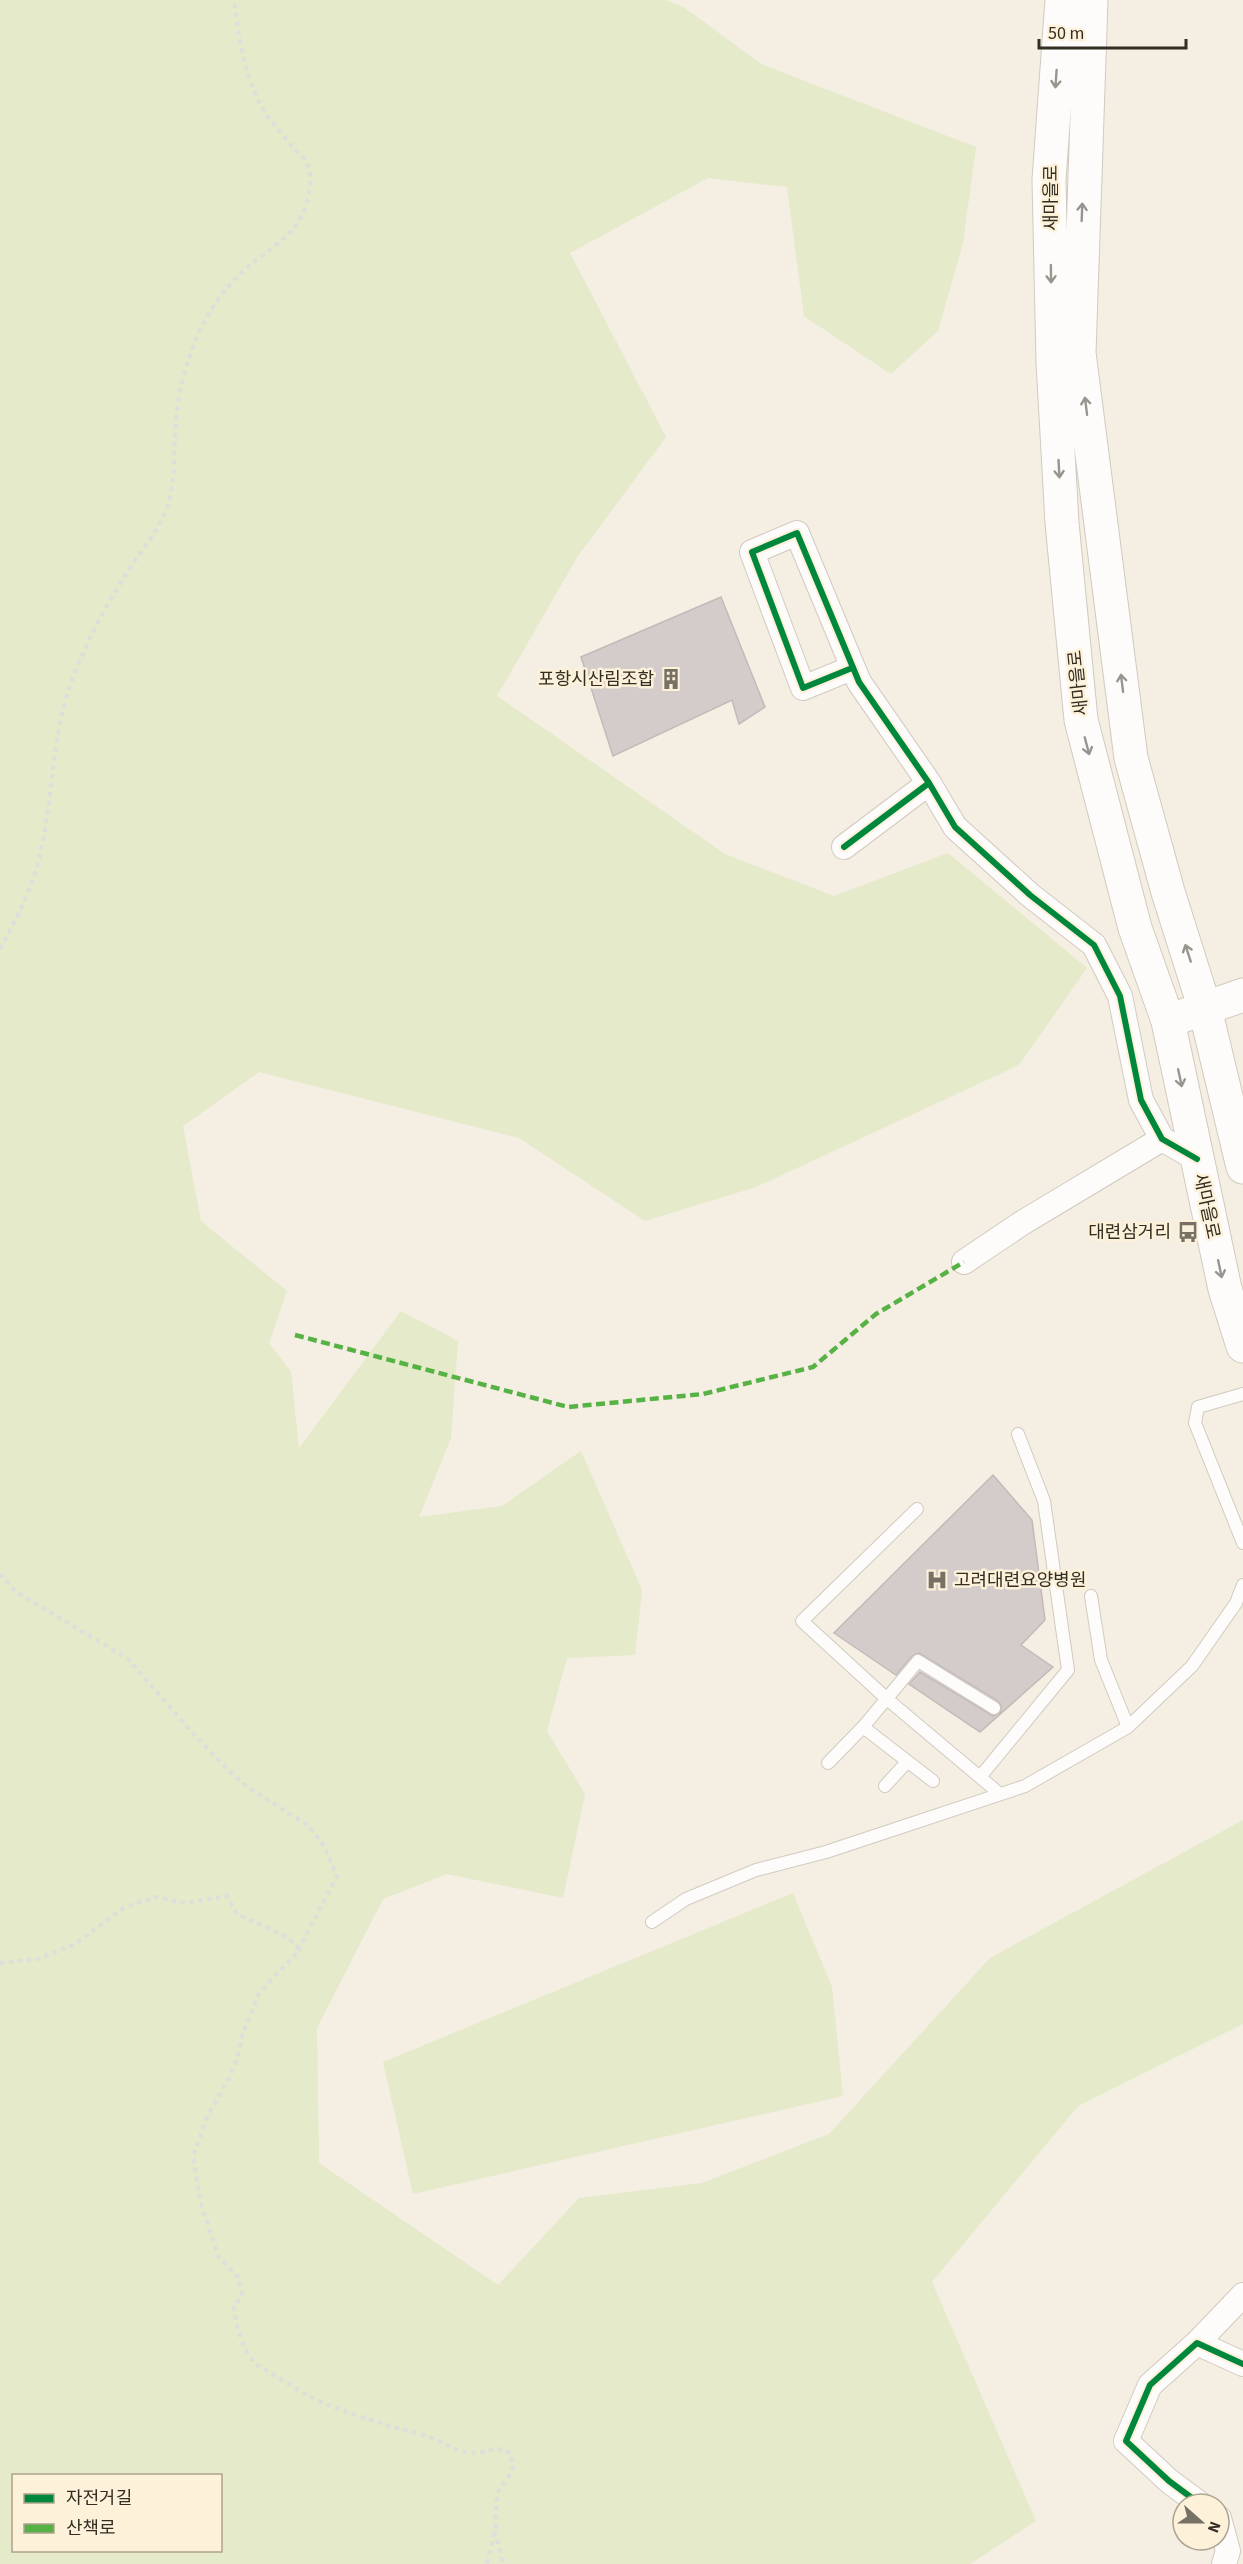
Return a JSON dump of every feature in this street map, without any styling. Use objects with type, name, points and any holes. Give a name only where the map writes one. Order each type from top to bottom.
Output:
[{"type":"main road","name":"새마을로","points":[[1062,0],[1049,180],[1053,351],[1062,523],[1081,720],[1135,928],[1168,1021],[1224,1288],[1243,1346]]},
{"type":"main road","name":"새마을로","points":[[1091,0],[1079,353],[1131,758],[1168,892],[1205,1009],[1243,1167]]},
{"type":"main road","points":[[1168,1021],[1243,995]]},
{"type":"street","points":[[852,668],[803,688],[752,552],[797,533],[852,668],[929,783],[955,827],[1030,895],[1094,945],[1120,996],[1141,1100],[1162,1139],[1197,1159]]},
{"type":"street","points":[[844,847],[929,783]]},
{"type":"street","points":[[964,1262],[1022,1223],[1162,1139]]},
{"type":"street","points":[[1184,2492],[1126,2441],[1150,2385],[1197,2343],[1243,2295]]},
{"type":"street","points":[[1197,2343],[1243,2364]]},
{"type":"lane","points":[[1243,1394],[1198,1407],[1195,1423],[1243,1543]]},
{"type":"lane","points":[[980,1777],[1068,1670],[1044,1502],[1018,1434]]},
{"type":"lane","points":[[917,1509],[802,1621],[887,1699],[1000,1794]]},
{"type":"lane","points":[[652,1923],[686,1899],[756,1870],[826,1852],[1025,1786],[1128,1727],[1192,1666],[1236,1603],[1243,1585]]},
{"type":"lane","points":[[1091,1596],[1101,1659],[1128,1727]]},
{"type":"lane","points":[[828,1763],[863,1727],[918,1661],[994,1708]]},
{"type":"lane","points":[[863,1727],[933,1781]]},
{"type":"lane","points":[[885,1786],[907,1762]]},
{"type":"path","points":[[0,949],[26,900],[34,877],[46,822],[58,734],[68,694],[90,641],[115,592],[156,530],[169,502],[173,478],[177,413],[184,374],[192,348],[210,312],[235,279],[282,243],[296,227],[310,189],[309,165],[268,117],[254,91],[241,46],[234,0]]},
{"type":"path","points":[[0,1574],[15,1591],[128,1659],[227,1769],[260,1796],[299,1819],[319,1838],[337,1876],[297,1953],[259,1993],[243,2033],[233,2068],[208,2115],[194,2157],[201,2204],[218,2256],[238,2277],[242,2296],[234,2307],[236,2325],[249,2357],[258,2365],[325,2403],[398,2430],[424,2435],[466,2454],[483,2453],[496,2448],[511,2453],[513,2470],[497,2493],[495,2531],[487,2564]]},
{"type":"path","points":[[0,1963],[38,1959],[75,1944],[125,1908],[156,1897],[185,1903],[227,1896],[237,1914],[283,1935],[297,1945],[297,1953]]},
{"type":"path","points":[[495,2531],[503,2564]]},
{"type":"green space","points":[[0,0],[666,0],[685,8],[761,64],[976,147],[963,243],[938,331],[891,374],[804,316],[787,187],[708,178],[570,253],[666,437],[578,556],[497,696],[725,854],[834,896],[948,853],[1087,968],[1019,1065],[756,1187],[645,1221],[519,1138],[259,1072],[183,1126],[201,1221],[287,1291],[269,1343],[291,1372],[299,1448],[401,1311],[458,1341],[451,1438],[419,1517],[502,1506],[581,1451],[642,1590],[635,1655],[567,1658],[547,1731],[585,1794],[563,1898],[447,1874],[383,1899],[317,2028],[319,2163],[498,2285],[579,2198],[702,2183],[829,2134],[990,1958],[1243,1820],[1243,2024],[1078,2106],[932,2282],[1036,2521],[970,2564],[0,2564]]},
{"type":"green space","points":[[793,1893],[832,1987],[843,2096],[413,2194],[383,2062]]},
{"type":"building","name":"포항시산림조합","points":[[721,597],[765,707],[739,724],[732,700],[613,756],[581,657]]},
{"type":"building","points":[[993,1475],[1032,1520],[1045,1620],[1021,1645],[1053,1667],[980,1732],[909,1684],[920,1672],[993,1716],[1001,1712],[1001,1705],[998,1701],[919,1653],[912,1656],[896,1675],[834,1633]]},
{"type":"marked path","points":[[295,1335],[568,1407],[703,1394],[813,1367],[876,1314],[964,1262]]},
{"type":"cycle path","points":[[844,847],[929,783],[859,682],[797,533],[752,552],[803,688],[852,668]]},
{"type":"cycle path","points":[[929,783],[955,827],[1030,895],[1094,945],[1120,996],[1141,1100],[1162,1139],[1197,1159]]},
{"type":"cycle path","points":[[1184,2492],[1126,2441],[1150,2385],[1197,2343],[1243,2364]]},
{"type":"place","name":"포항시산림조합","points":[[671,679]]},
{"type":"place","name":"대련삼거리","points":[[1188,1232]]},
{"type":"place","name":"고려대련요양병원","points":[[937,1580]]}]
